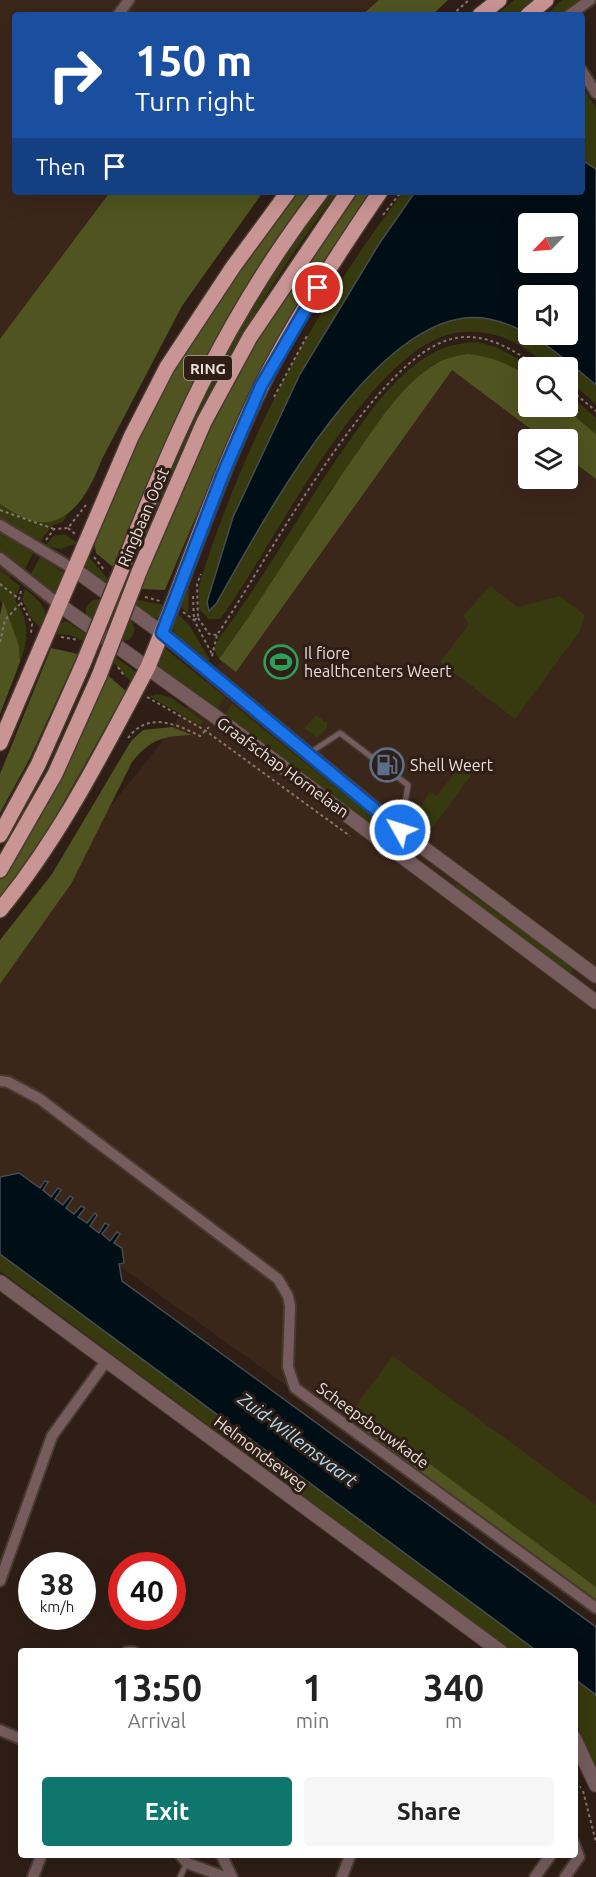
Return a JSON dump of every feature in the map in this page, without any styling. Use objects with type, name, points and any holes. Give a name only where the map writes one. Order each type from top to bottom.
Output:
[{"type":"main road","points":[[484,12],[499,0]]},
{"type":"main road","points":[[532,12],[546,0]]},
{"type":"main road","points":[[0,743],[61,606],[131,437],[167,367],[233,267],[286,195]]},
{"type":"main road","name":"Ringbaan Oost","points":[[0,836],[38,765],[83,664],[191,403],[234,318],[281,243],[319,195]]},
{"type":"main road","name":"Ringbaan Oost","points":[[0,870],[56,774],[204,422],[250,337],[346,195]]},
{"type":"main road","points":[[0,910],[24,880],[75,804],[148,667],[223,474],[261,386],[341,249],[378,195]]},
{"type":"street","points":[[573,12],[590,0]]},
{"type":"street","points":[[585,75],[596,93]]},
{"type":"street","name":"Graafschap Hornelaan","points":[[0,525],[75,570],[162,633],[400,830],[593,973]]},
{"type":"street","name":"Graafschap Hornelaan","points":[[0,558],[61,606],[216,717],[596,1002]]},
{"type":"street","name":"Scheepsbouwkade","points":[[0,1081],[8,1082],[40,1099],[278,1279],[288,1296],[290,1306],[288,1367],[295,1388],[596,1608]]},
{"type":"street","name":"Helmondseweg","points":[[0,1282],[496,1648]]},
{"type":"street","points":[[0,1581],[52,1436],[107,1360]]},
{"type":"street","points":[[0,1730],[18,1738]]},
{"type":"street","points":[[578,1747],[596,1785]]},
{"type":"street","points":[[565,1877],[579,1857],[578,1854]]},
{"type":"street","points":[[33,1877],[40,1858]]},
{"type":"street","points":[[223,1858],[232,1877]]},
{"type":"street","points":[[342,1877],[349,1858]]},
{"type":"street","points":[[535,1877],[549,1858]]},
{"type":"street","points":[[184,1859],[225,1877]]},
{"type":"lane","points":[[308,755],[340,733],[408,785],[400,830]]},
{"type":"lane","points":[[436,884],[449,867]]},
{"type":"lane","name":"Graafschap Hornelaan","points":[[578,989],[593,973]]},
{"type":"lane","points":[[180,1877],[184,1859]]},
{"type":"path","points":[[455,12],[469,0]]},
{"type":"path","points":[[375,219],[392,195]]},
{"type":"path","points":[[380,219],[399,195]]},
{"type":"path","points":[[271,402],[308,328],[283,369]]},
{"type":"path","points":[[212,656],[217,634],[345,436],[379,392],[411,361],[448,340],[479,338],[506,345],[524,357]]},
{"type":"path","points":[[578,396],[596,411]]},
{"type":"path","points":[[0,510],[54,529]]},
{"type":"path","points":[[196,573],[192,584],[194,620],[198,618]]},
{"type":"path","points":[[201,573],[198,584],[198,618],[209,633],[217,634]]},
{"type":"path","points":[[0,584],[19,599]]},
{"type":"path","points":[[0,642],[5,620],[21,603]]},
{"type":"path","points":[[32,624],[48,636],[77,639],[86,645]]},
{"type":"path","name":"Graafschap Hornelaan","points":[[110,662],[118,668],[135,690],[206,731],[356,840]]},
{"type":"path","points":[[127,740],[133,731],[151,723],[170,722],[200,736],[216,717]]},
{"type":"path","points":[[578,1779],[596,1842]]},
{"type":"shaded area","points":[[0,0],[412,0],[399,12],[12,12],[12,195],[225,195],[77,467],[0,595]]},
{"type":"shaded area","points":[[453,361],[518,403],[518,417],[540,417],[559,429],[518,429],[518,489],[578,489],[578,441],[596,453],[596,1607],[0,1181],[0,941],[147,761],[255,615]]},
{"type":"green space","points":[[379,0],[448,0],[435,12],[365,12]]},
{"type":"green space","points":[[514,0],[537,0],[523,12],[500,12]]},
{"type":"green space","points":[[562,0],[582,0],[565,12],[549,12]]},
{"type":"green space","points":[[585,91],[596,108],[596,169],[585,162]]},
{"type":"green space","points":[[108,195],[261,195],[182,306],[87,491],[72,510],[51,521],[29,520],[0,504],[0,339]]},
{"type":"green space","points":[[292,195],[311,195],[134,519],[113,567],[96,553],[93,536],[129,451],[170,374],[250,252]]},
{"type":"green space","points":[[327,195],[336,195],[278,277],[225,367],[179,460],[138,556],[135,556],[184,437],[211,379],[273,272]]},
{"type":"green space","points":[[352,195],[370,195],[310,286],[256,384],[165,590],[141,589],[208,432],[258,333]]},
{"type":"green space","points":[[401,195],[413,195],[379,244],[300,374],[233,517],[208,601],[209,610],[289,478],[326,427],[365,381],[406,344],[448,322],[489,319],[518,329],[518,344],[487,333],[466,332],[431,342],[396,368],[361,405],[328,451],[220,619],[209,619],[199,609],[199,586],[236,481],[284,380],[340,283]]},
{"type":"green space","points":[[478,342],[496,347],[518,359],[518,371],[494,360],[469,356],[445,360],[433,365],[332,488],[261,600],[219,659],[214,649],[219,638],[376,404],[394,383],[432,353],[464,343]]},
{"type":"green space","points":[[519,345],[546,345],[561,357],[538,357]]},
{"type":"green space","points":[[468,354],[500,361],[518,370],[518,417],[576,417],[596,434],[596,479],[578,465],[578,429],[531,429],[452,370],[236,672],[219,659],[341,476],[392,404],[412,382],[434,365]]},
{"type":"green space","points":[[578,370],[596,385],[596,404],[578,388]]},
{"type":"green space","points":[[578,402],[596,418],[596,434],[576,417],[578,417]]},
{"type":"green space","points":[[0,504],[33,519],[50,519],[68,513],[63,522],[53,525],[40,541],[0,518]]},
{"type":"green space","points":[[0,534],[33,553],[24,571],[0,553]]},
{"type":"green space","points":[[64,534],[78,543],[60,549],[46,545],[53,536]]},
{"type":"green space","points":[[87,555],[108,579],[105,585],[85,570]]},
{"type":"green space","points":[[40,557],[69,576],[59,597],[30,576]]},
{"type":"green space","points":[[190,566],[188,613],[175,602]]},
{"type":"green space","points":[[0,571],[20,586],[15,600],[26,623],[26,638],[20,662],[19,646],[0,599]]},
{"type":"green space","points":[[490,586],[518,607],[560,596],[585,615],[580,631],[515,719],[440,662],[469,624],[463,616]]},
{"type":"green space","points":[[25,589],[45,611],[42,629],[30,617],[22,599]]},
{"type":"green space","points":[[100,599],[91,622],[86,615],[86,607],[93,600]]},
{"type":"green space","points":[[137,600],[165,605],[161,616],[154,619],[134,607]]},
{"type":"green space","points":[[3,601],[19,646],[20,662],[0,714],[0,615]]},
{"type":"green space","points":[[173,609],[189,625],[210,660],[203,661],[179,640],[173,627]]},
{"type":"green space","points":[[129,619],[134,626],[133,635],[129,640],[120,641]]},
{"type":"green space","points":[[66,621],[86,634],[83,641],[70,635],[57,634],[60,624]]},
{"type":"green space","points":[[160,644],[225,697],[214,713],[152,666]]},
{"type":"green space","points":[[51,648],[78,654],[30,758],[0,813],[0,774]]},
{"type":"green space","points":[[114,656],[136,672],[138,675],[134,685],[112,661]]},
{"type":"green space","points":[[105,673],[126,691],[43,839],[0,900],[0,877]]},
{"type":"green space","points":[[158,694],[172,698],[203,721],[200,725],[149,696]]},
{"type":"green space","points":[[232,704],[408,845],[403,852],[222,718]]},
{"type":"green space","points":[[316,715],[327,723],[327,728],[317,738],[304,728]]},
{"type":"green space","points":[[172,727],[192,735],[158,740],[145,748],[132,762],[71,884],[0,984],[0,940],[52,874],[131,741],[143,730]]},
{"type":"green space","points":[[460,766],[472,774],[432,828],[415,815],[430,792],[437,796]]},
{"type":"green space","points":[[457,884],[572,966],[572,972],[567,973],[454,888]]},
{"type":"green space","points":[[0,1254],[533,1648],[508,1648],[0,1271]]},
{"type":"green space","points":[[393,1356],[596,1505],[596,1587],[354,1408]]},
{"type":"green space","points":[[372,1421],[596,1587],[596,1602],[361,1428]]},
{"type":"green space","points":[[578,1682],[596,1695],[596,1767],[578,1730]]},
{"type":"water","points":[[585,162],[596,169],[596,385],[578,370],[578,357],[561,357],[546,345],[578,345],[578,285],[518,285],[518,329],[489,319],[448,322],[407,343],[366,379],[328,424],[293,474],[216,604],[209,611],[207,602],[233,517],[300,374],[379,244],[413,195],[585,195]]},
{"type":"water","name":"Zuid-Willemsvaart","points":[[19,1173],[40,1188],[45,1181],[48,1182],[43,1190],[51,1197],[58,1188],[61,1190],[55,1199],[63,1205],[70,1196],[73,1198],[66,1208],[74,1214],[81,1206],[85,1208],[78,1217],[87,1223],[95,1213],[97,1215],[90,1226],[99,1233],[105,1223],[109,1225],[102,1234],[110,1241],[117,1232],[120,1234],[114,1243],[122,1248],[124,1263],[119,1264],[122,1281],[596,1627],[596,1695],[578,1681],[578,1648],[533,1648],[0,1254],[0,1177]]},
{"type":"place","name":"Il fiore healthcenters Weert","points":[[281,662]]},
{"type":"place","name":"Shell Weert","points":[[387,765]]},
{"type":"route","points":[[318,288],[261,386],[223,474],[162,633],[400,830]]}]
